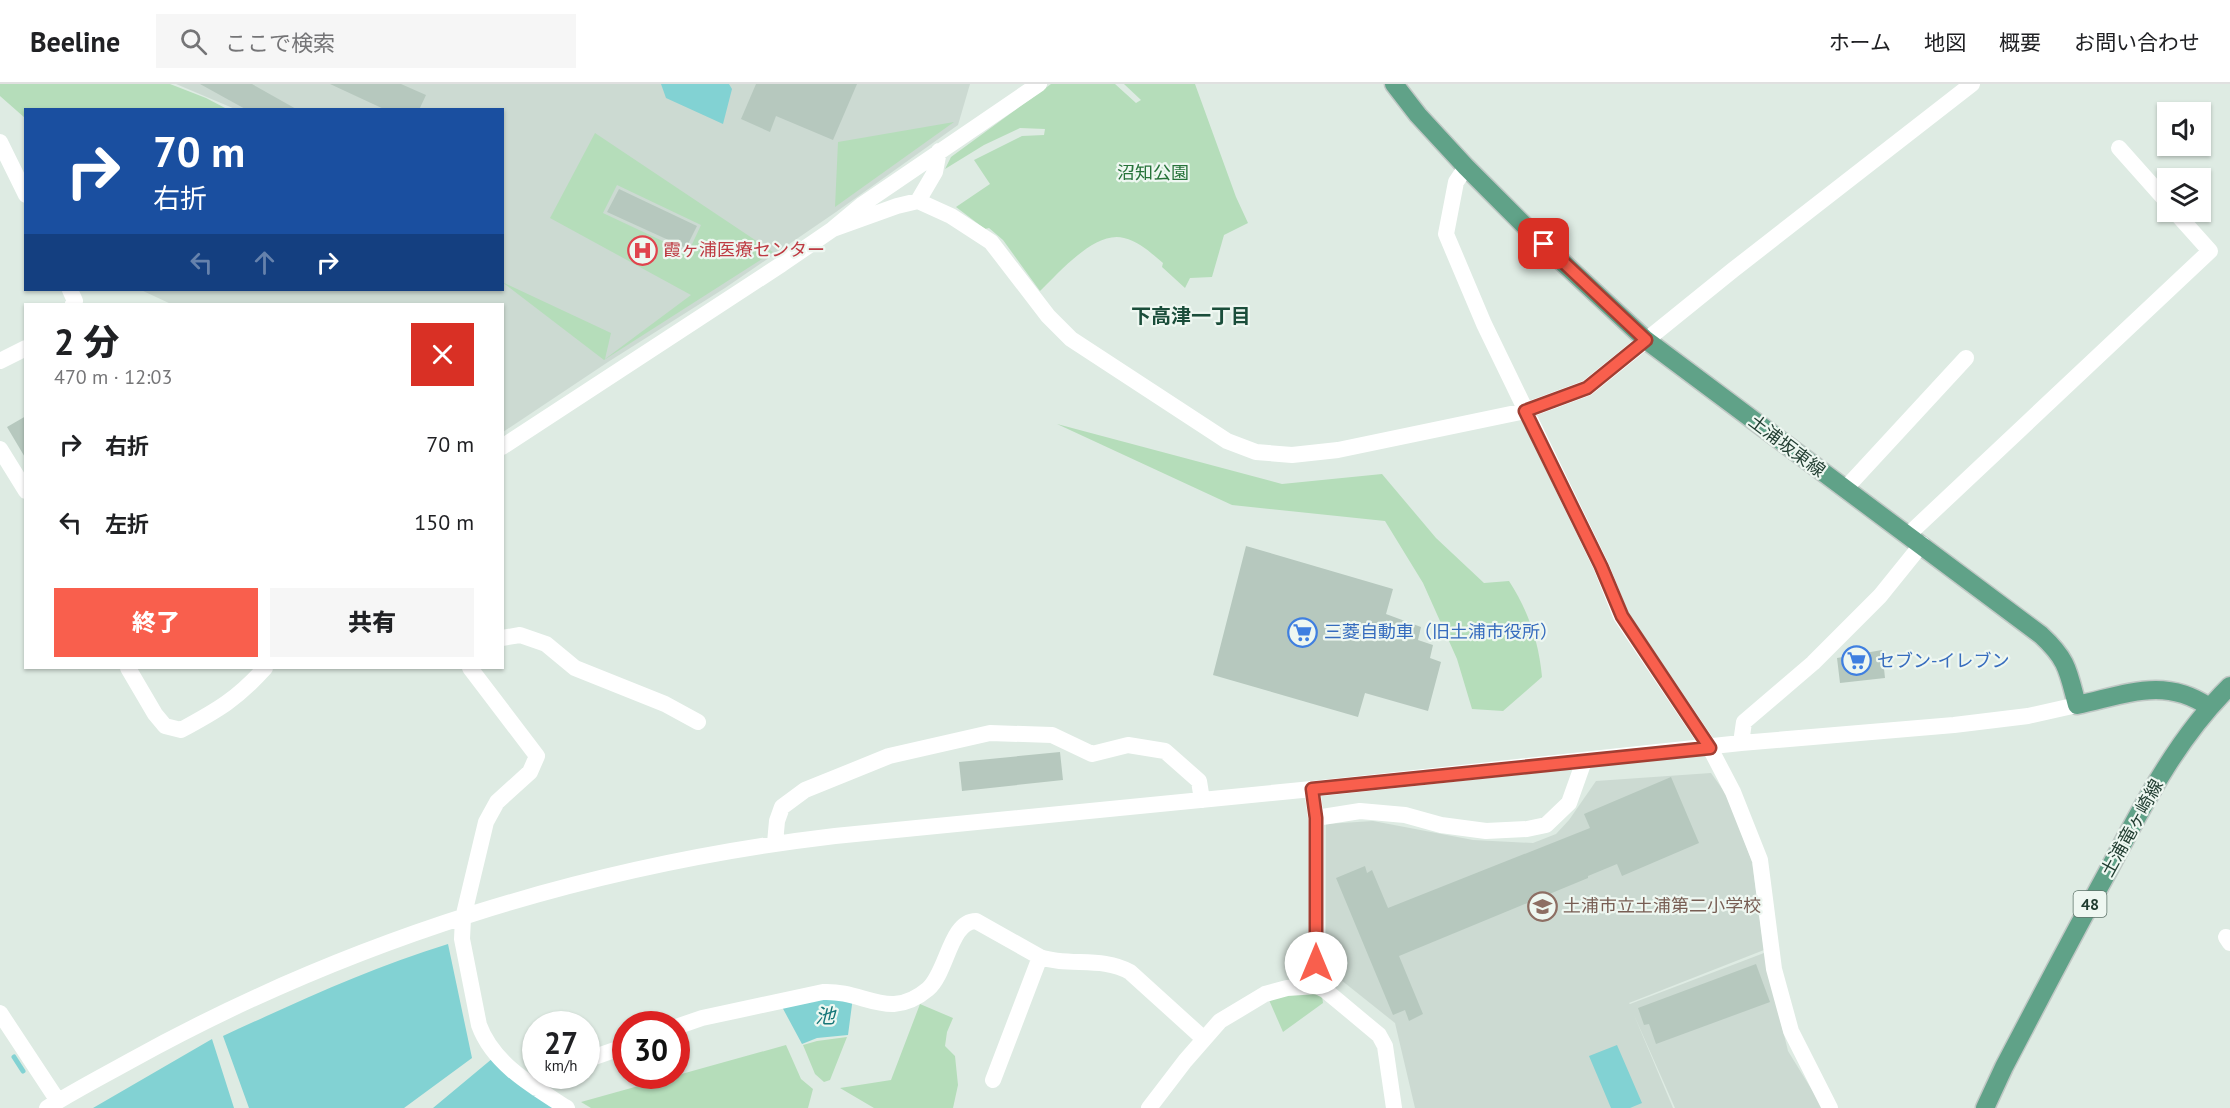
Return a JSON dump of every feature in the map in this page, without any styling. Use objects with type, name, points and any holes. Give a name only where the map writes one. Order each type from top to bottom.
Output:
[{"type":"main road","name":"土浦坂東線","points":[[1394,84],[1418,115],[1466,167],[1551,252],[1646,340],[2041,635],[2062,656],[2077,705]]},
{"type":"main road","name":"土浦竜ヶ崎線","points":[[1985,1108],[2004,1067],[2136,818],[2174,753],[2209,707],[2230,686]]},
{"type":"main road","points":[[2077,705],[2149,690],[2165,689],[2194,696],[2209,707]]},
{"type":"street","points":[[504,446],[833,229],[863,204],[1039,84]]},
{"type":"street","points":[[833,229],[897,206],[918,201],[951,216],[991,242],[1048,316],[1071,339],[1227,441],[1256,452],[1292,455],[1338,450],[1525,411],[1587,388],[1733,270],[1972,84]]},
{"type":"street","points":[[0,142],[24,191]]},
{"type":"street","points":[[2119,148],[2157,191]]},
{"type":"street","points":[[918,201],[934,172],[939,151]]},
{"type":"street","points":[[1466,167],[1456,182],[1446,234],[1484,324],[1601,566],[1622,616],[1710,748],[1733,792],[1760,860],[1773,969],[1791,1031],[1830,1108]]},
{"type":"street","points":[[1741,743],[1744,722],[1813,663],[1880,596],[1915,539],[2210,251],[2184,222]]},
{"type":"street","points":[[0,361],[24,349]]},
{"type":"street","points":[[1845,489],[1966,357]]},
{"type":"street","points":[[0,449],[24,488]]},
{"type":"street","points":[[504,638],[520,636],[546,644],[575,668],[665,704],[698,722]]},
{"type":"street","points":[[129,669],[155,714],[165,726],[181,730],[222,708],[244,691],[265,669]]},
{"type":"street","points":[[471,669],[537,756],[530,772],[497,802],[486,822],[463,918],[462,939],[479,1025],[484,1038],[504,1063],[522,1072]]},
{"type":"street","points":[[0,1013],[52,1105],[193,1026],[254,997],[396,938],[588,880],[685,858],[775,843],[1741,743],[1965,724],[2028,716],[2077,705]]},
{"type":"street","points":[[775,843],[777,821],[782,807],[805,790],[889,756],[990,733],[1052,735],[1092,754],[1128,745],[1165,751],[1199,781],[1202,800]]},
{"type":"street","points":[[1316,818],[1360,811],[1405,815],[1441,825],[1486,831],[1527,829],[1546,825],[1569,803],[1584,761]]},
{"type":"street","points":[[1312,789],[1316,818],[1317,986]]},
{"type":"street","points":[[690,1023],[702,1018],[824,992],[839,991],[890,1005],[916,999],[931,987],[940,975],[960,928],[970,921],[976,921],[1040,957],[1065,963],[1095,962],[1120,966],[1130,972],[1204,1039]]},
{"type":"street","points":[[993,1080],[1040,957]]},
{"type":"street","points":[[1149,1108],[1220,1021],[1265,994],[1287,988],[1317,986],[1325,990],[1379,1035],[1385,1046],[1394,1108]]},
{"type":"street","points":[[549,1089],[567,1108]]},
{"type":"shaded area","name":"霞ヶ浦医療センター","points":[[176,84],[970,84],[958,125],[725,288],[504,431],[504,303],[169,303],[143,291],[504,291],[504,108],[233,108]]},
{"type":"shaded area","name":"土浦市立土浦第二小学校","points":[[1711,773],[1728,797],[1752,862],[1764,950],[1629,1003],[1764,953],[1788,1051],[1823,1108],[1675,1108],[1634,1015],[1673,1108],[1415,1108],[1395,1023],[1326,968],[1326,824],[1373,821],[1473,840],[1533,843],[1556,834],[1569,820],[1596,781]]},
{"type":"green space","points":[[0,84],[170,84],[225,108],[24,108],[24,117],[0,96]]},
{"type":"green space","name":"沼知公園","points":[[1051,84],[1115,84],[1136,103],[1141,100],[1124,84],[1195,84],[1236,197],[1248,223],[1224,235],[1212,277],[1190,278],[1185,288],[1162,267],[1163,263],[1145,248],[1130,240],[1113,237],[1101,240],[1078,255],[1040,291],[1003,240],[956,207],[990,184],[974,160],[1022,136],[1044,135],[1045,129],[1020,128],[984,145],[945,169],[951,157]]},
{"type":"green space","points":[[954,122],[835,207],[838,142]]},
{"type":"green space","points":[[595,133],[773,252],[604,360],[504,284],[611,333],[605,359],[691,295],[550,218]],"holes":[[[617,185],[701,225],[688,253],[603,213]]]},
{"type":"green space","points":[[1057,424],[1282,484],[1382,474],[1436,538],[1484,583],[1509,581],[1532,627],[1542,677],[1503,711],[1472,709],[1457,659],[1423,583],[1385,521],[1232,505]]},
{"type":"green space","points":[[1314,992],[1322,996],[1323,1003],[1283,1032],[1269,1000],[1288,994]]},
{"type":"green space","points":[[920,1004],[953,1018],[947,1032],[945,1046],[955,1056],[958,1085],[953,1108],[874,1108],[840,1088],[891,1080]]},
{"type":"green space","points":[[847,1037],[830,1080],[824,1082],[815,1074],[803,1045]]},
{"type":"green space","points":[[786,1045],[801,1079],[813,1089],[808,1108],[591,1108],[581,1102],[628,1089],[690,1089],[690,1072]]},
{"type":"water","points":[[661,84],[729,84],[732,89],[723,124],[666,98]]},
{"type":"water","points":[[448,944],[472,1058],[404,1108],[249,1108],[223,1036],[362,975]]},
{"type":"water","name":"池","points":[[824,995],[853,997],[848,1035],[817,1038],[802,1044],[781,1005]]},
{"type":"water","points":[[212,1039],[234,1108],[93,1108]]},
{"type":"water","points":[[1617,1045],[1642,1103],[1630,1108],[1611,1108],[1589,1056]]},
{"type":"water","points":[[493,1058],[522,1080],[522,1089],[535,1089],[560,1108],[433,1108]]},
{"type":"building","points":[[200,84],[252,84],[294,108],[243,108]]},
{"type":"building","points":[[330,84],[401,84],[426,95],[420,108],[382,108]]},
{"type":"building","points":[[756,84],[857,84],[833,140],[776,116],[770,132],[741,119]]},
{"type":"building","points":[[619,189],[697,226],[686,248],[607,212]]},
{"type":"building","points":[[24,417],[24,456],[7,427]]},
{"type":"building","name":"三菱自動車（旧土浦市役所）","points":[[1246,546],[1393,589],[1386,614],[1421,627],[1418,640],[1433,645],[1430,658],[1441,662],[1428,711],[1365,693],[1358,717],[1213,675]]},
{"type":"building","points":[[1882,650],[1885,678],[1840,683],[1837,658]]},
{"type":"building","points":[[1060,752],[1063,780],[962,791],[959,762]]},
{"type":"building","points":[[1671,777],[1699,843],[1622,876],[1617,864],[1399,956],[1423,1014],[1409,1021],[1405,1010],[1393,1015],[1336,878],[1365,866],[1367,873],[1372,870],[1388,908],[1590,828],[1584,814]]},
{"type":"building","points":[[1756,964],[1770,1002],[1656,1044],[1649,1024],[1644,1025],[1638,1008]]},
{"type":"waterway","points":[[14,1057],[23,1071]]},
{"type":"place","name":"霞ヶ浦医療センター","points":[[642,250]]},
{"type":"place","name":"三菱自動車（旧土浦市役所）","points":[[1303,632]]},
{"type":"place","name":"セブン-イレブン","points":[[1856,661]]},
{"type":"place","name":"土浦市立土浦第二小学校","points":[[1542,906]]},
{"type":"district","name":"下高津一丁目","points":[[1191,316]]},
{"type":"route","points":[[1316,963],[1316,818],[1312,789],[1417,776],[1710,748],[1622,616],[1601,566],[1525,411],[1587,388],[1646,340],[1544,244]]}]
